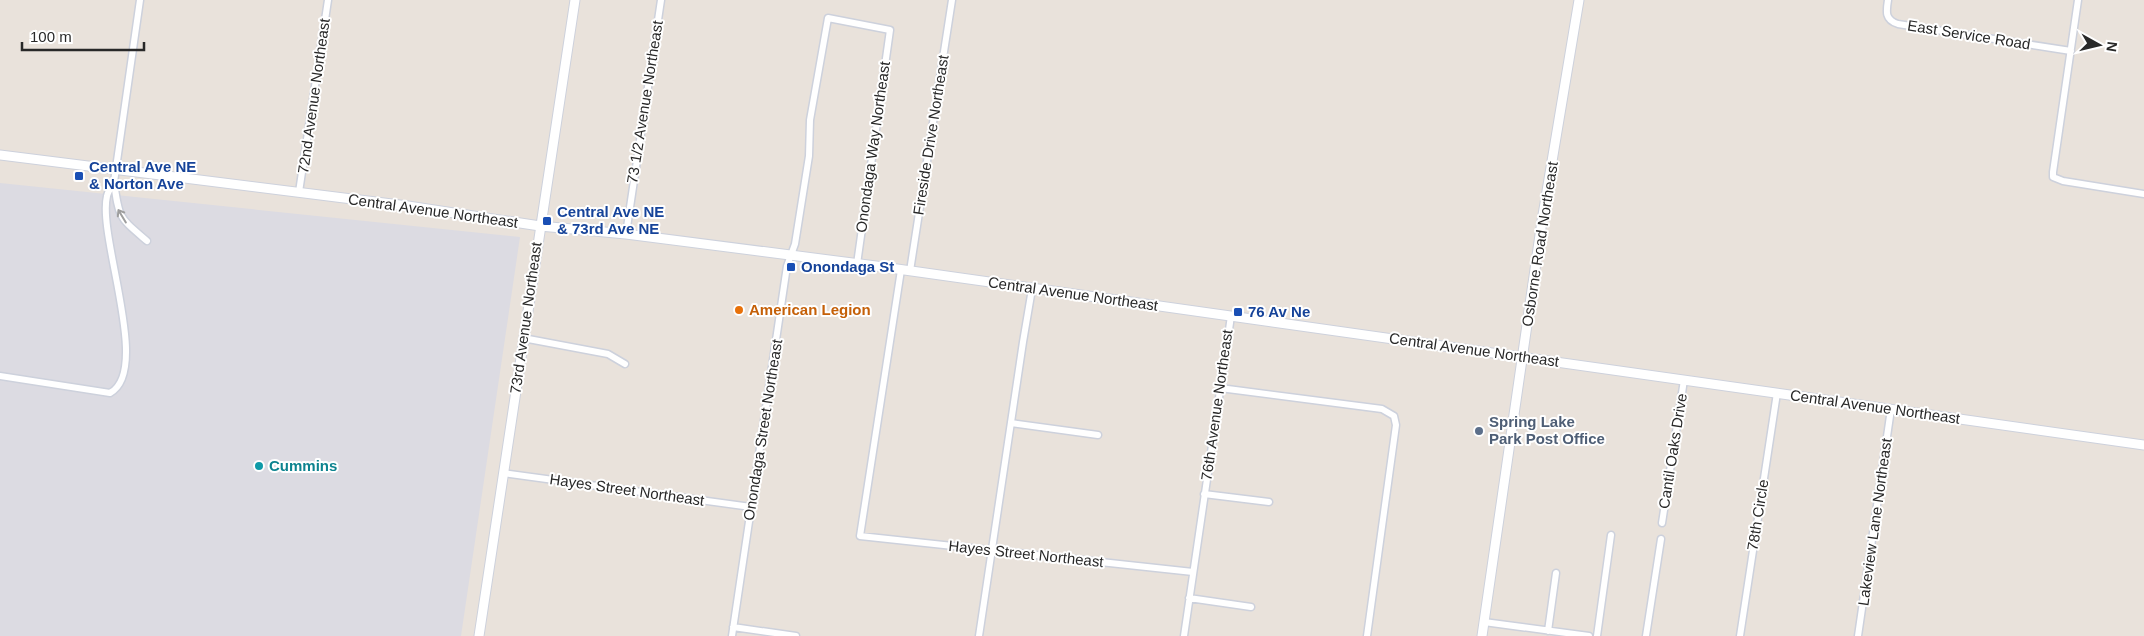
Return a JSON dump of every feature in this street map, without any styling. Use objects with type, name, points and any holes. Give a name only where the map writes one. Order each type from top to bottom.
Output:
[{"type":"street","points":[[140,0],[114,182],[118,212],[122,219],[147,241]]},
{"type":"street","name":"72nd Avenue Northeast","points":[[299,192],[328,0]]},
{"type":"street","name":"73rd Avenue Northeast","points":[[479,636],[575,0]]},
{"type":"street","name":"73 1/2 Avenue Northeast","points":[[626,234],[661,0]]},
{"type":"street","name":"Fireside Drive Northeast","points":[[860,536],[952,0]]},
{"type":"street","name":"Osborne Road Northeast","points":[[1482,636],[1542,221],[1579,0]]},
{"type":"street","name":"East Service Road","points":[[1888,0],[1886,15],[1888,20],[1898,24],[2071,51]]},
{"type":"street","points":[[2078,0],[2054,177],[2063,182],[2144,194]]},
{"type":"street","name":"Onondaga Street Northeast","points":[[732,636],[787,266],[795,244],[807,165],[810,120],[828,18],[890,30]]},
{"type":"street","name":"Onondaga Way Northeast","points":[[857,264],[890,30]]},
{"type":"street","name":"Central Avenue Northeast","points":[[0,155],[299,192],[540,226],[626,234],[905,270],[2144,445]]},
{"type":"street","points":[[0,376],[110,392],[116,389],[121,379],[126,349],[125,327],[114,273],[106,214],[107,195],[114,182]]},
{"type":"street","points":[[979,636],[1010,423],[1032,289]]},
{"type":"street","name":"76th Avenue Northeast","points":[[1184,636],[1230,316]]},
{"type":"street","points":[[523,338],[608,354],[625,364]]},
{"type":"street","name":"Cantil Oaks Drive","points":[[1662,522],[1684,380]]},
{"type":"street","points":[[1220,388],[1382,409],[1394,416],[1396,425],[1367,636]]},
{"type":"street","name":"78th Circle","points":[[1740,636],[1777,393]]},
{"type":"street","name":"Lakeview Lane Northeast","points":[[1858,636],[1891,409]]},
{"type":"street","points":[[1010,423],[1098,435]]},
{"type":"street","name":"Hayes Street Northeast","points":[[503,473],[751,507]]},
{"type":"street","name":"76th Avenue Northeast","points":[[1204,494],[1269,502]]},
{"type":"street","points":[[1597,636],[1611,535]]},
{"type":"street","name":"Hayes Street Northeast","points":[[860,536],[1193,572]]},
{"type":"street","points":[[1646,636],[1661,539]]},
{"type":"street","points":[[1548,631],[1556,574]]},
{"type":"street","points":[[1189,598],[1251,607]]},
{"type":"street","points":[[1484,622],[1589,636]]},
{"type":"street","points":[[733,628],[796,636]]},
{"type":"shaded area","points":[[0,183],[520,237],[461,636],[0,636]]},
{"type":"place","name":"Central Ave NE & Norton Ave","points":[[79,176]]},
{"type":"place","name":"Central Ave NE & 73rd Ave NE","points":[[547,221]]},
{"type":"place","name":"Onondaga St","points":[[791,267]]},
{"type":"place","name":"American Legion","points":[[739,310]]},
{"type":"place","name":"76 Av Ne","points":[[1238,312]]},
{"type":"place","name":"Spring Lake Park Post Office","points":[[1479,431]]},
{"type":"place","name":"Cummins","points":[[259,466]]}]
